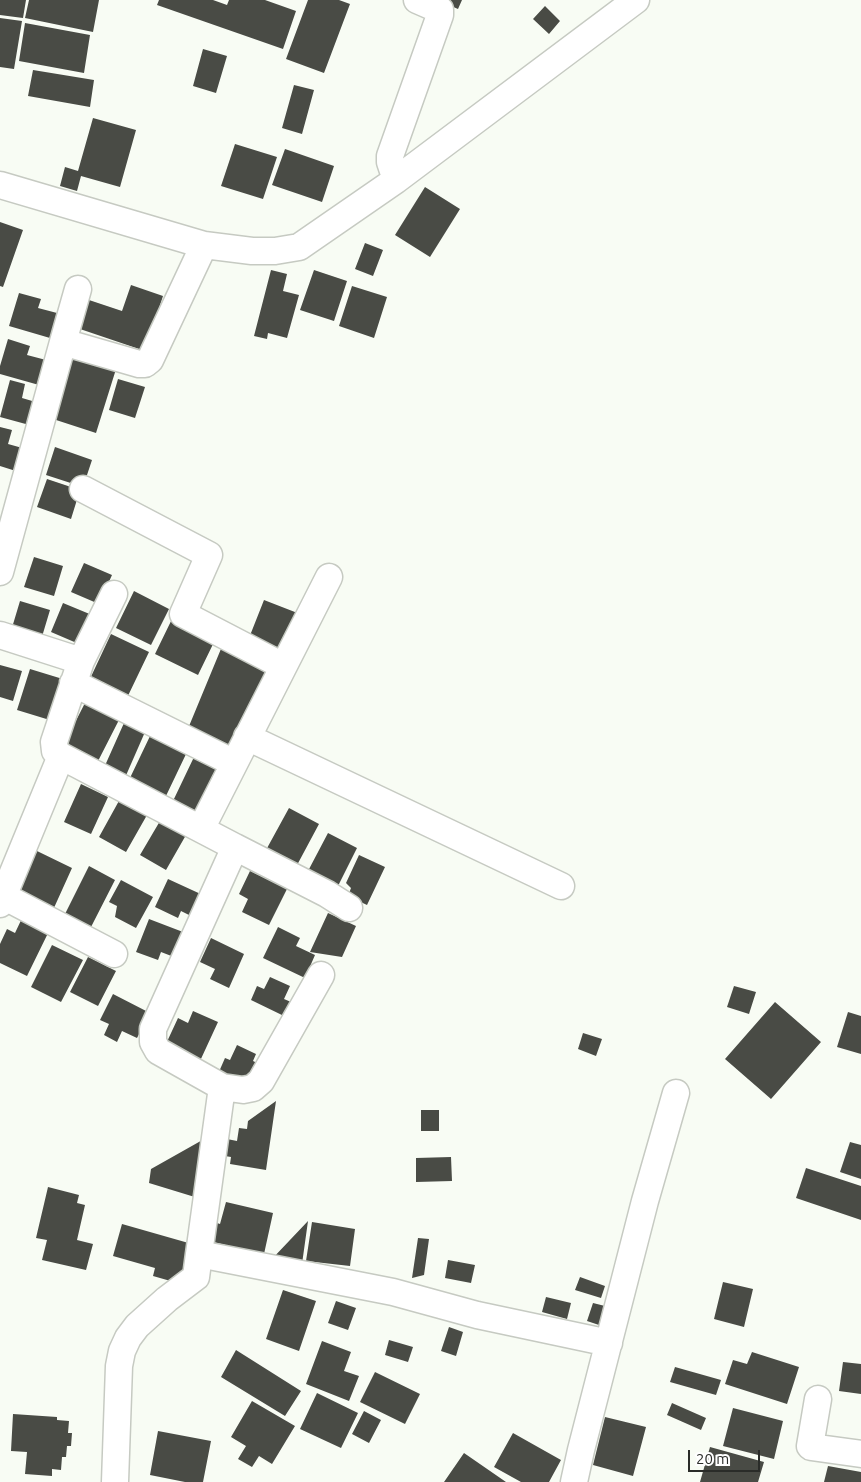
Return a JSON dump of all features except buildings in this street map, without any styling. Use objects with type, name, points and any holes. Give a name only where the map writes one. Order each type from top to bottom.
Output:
[{"type":"street","points":[[396,180],[390,156],[440,15],[440,10],[417,0]]},
{"type":"street","points":[[0,185],[204,244],[252,251],[300,248],[396,180],[636,0]]},
{"type":"street","points":[[63,342],[139,364],[145,364],[150,360],[204,244]]},
{"type":"street","points":[[0,572],[78,289]]},
{"type":"street","points":[[83,489],[209,555],[183,614],[283,666]]},
{"type":"street","points":[[200,829],[329,577]]},
{"type":"street","points":[[114,594],[77,672],[54,742],[56,751],[61,756],[327,894],[349,908]]},
{"type":"street","points":[[0,635],[77,672],[234,763]]},
{"type":"street","points":[[247,737],[561,886]]},
{"type":"street","points":[[61,756],[2,900],[114,954]]},
{"type":"street","points":[[235,847],[153,1029],[153,1042],[158,1050],[222,1087],[243,1090],[253,1088],[261,1082],[321,975]]},
{"type":"street","points":[[115,1482],[119,1366],[122,1351],[128,1338],[137,1326],[167,1299],[196,1277],[222,1087]]},
{"type":"street","points":[[574,1482],[645,1201],[676,1093]]},
{"type":"street","points":[[198,1254],[393,1292],[477,1315],[609,1343]]},
{"type":"street","points":[[818,1399],[810,1446],[861,1454]]}]
